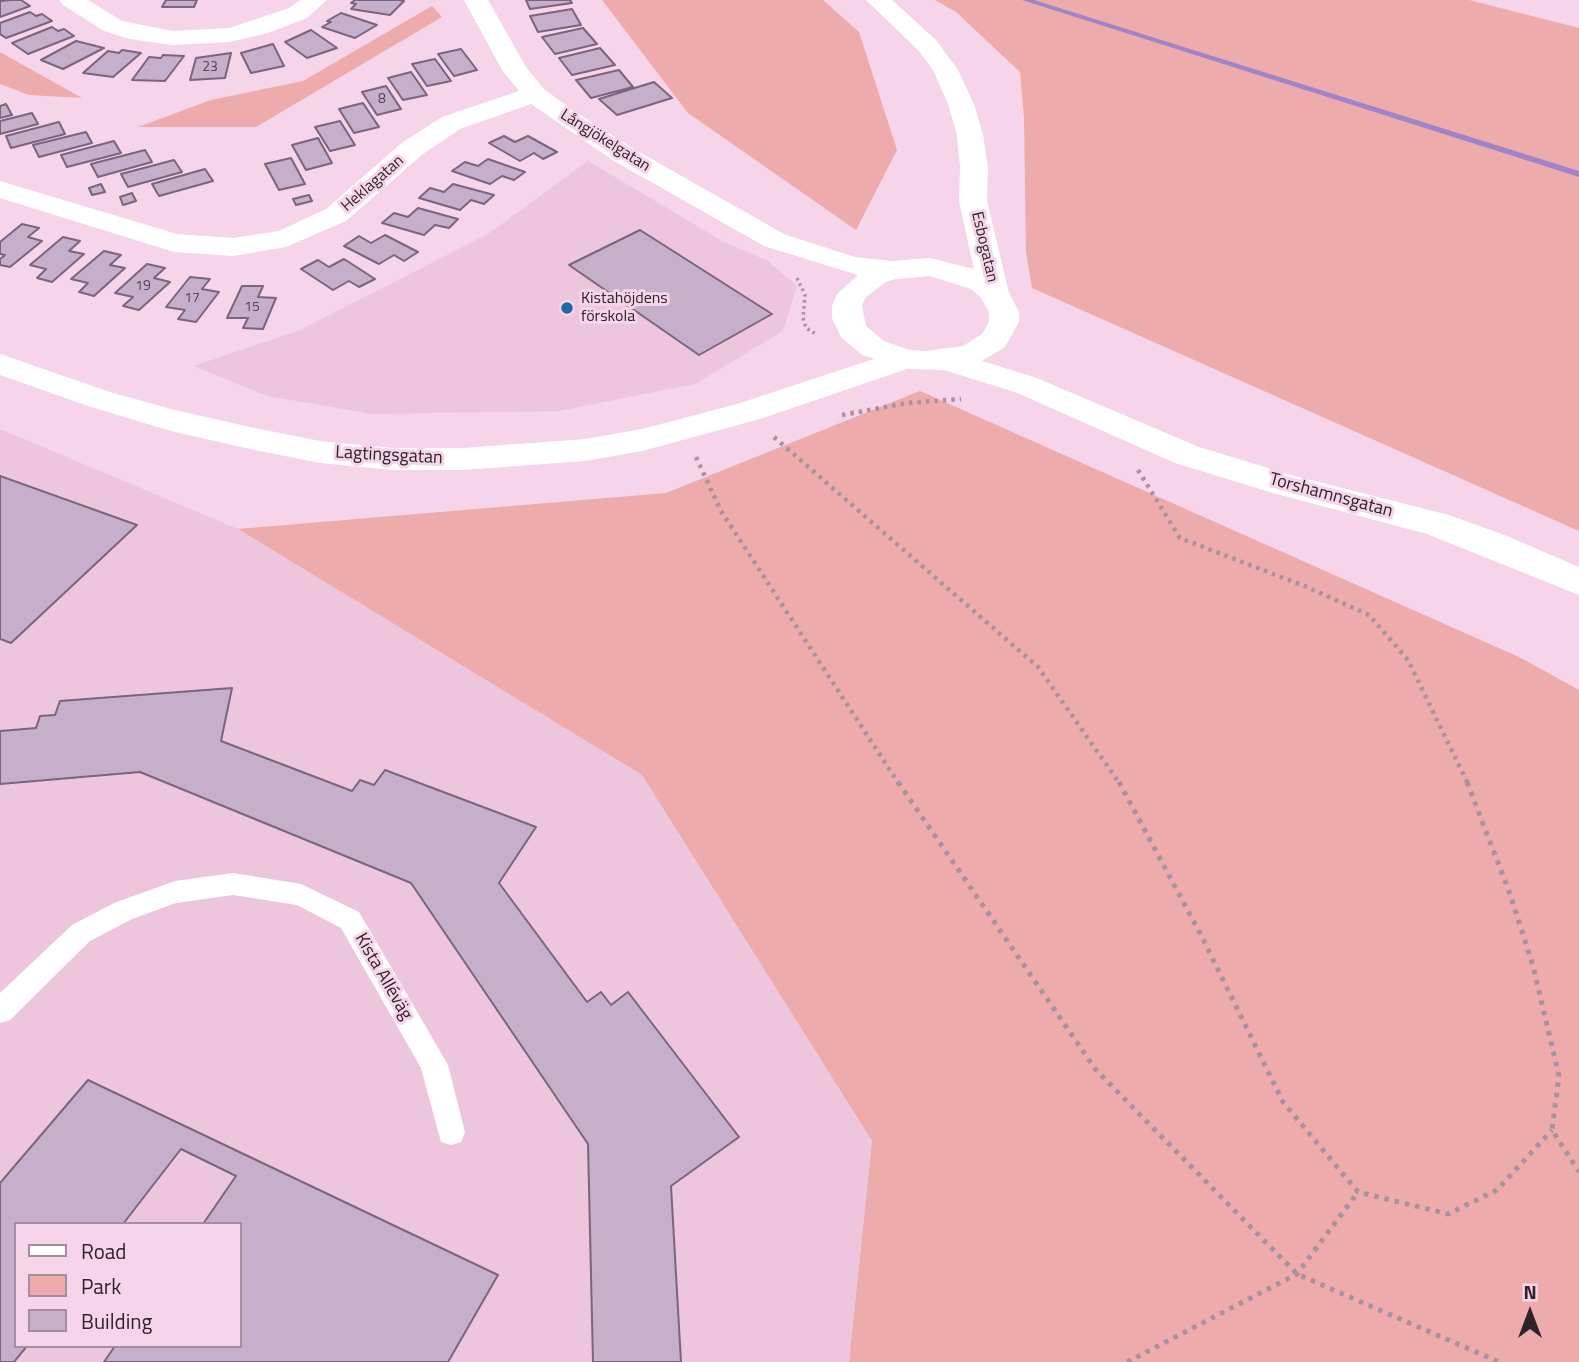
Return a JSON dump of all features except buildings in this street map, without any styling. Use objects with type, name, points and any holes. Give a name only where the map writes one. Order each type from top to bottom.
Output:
[{"type":"street","points":[[71,0],[97,19],[131,32],[163,37],[202,38],[259,29],[298,13],[315,0]]},
{"type":"street","name":"Långjökelgatan","points":[[476,0],[515,70],[536,94],[562,115],[624,155],[774,240],[833,286],[849,318]]},
{"type":"street","name":"Esbogatan","points":[[878,0],[927,45],[945,70],[961,104],[970,135],[974,167],[973,201],[994,293]]},
{"type":"street","name":"Heklagatan","points":[[0,189],[174,243],[233,247],[286,238],[336,215],[413,148],[451,123],[536,94]]},
{"type":"street","name":"Esbogatan","points":[[901,269],[936,254],[950,241],[973,201]]},
{"type":"street","name":"Långjökelgatan","points":[[774,240],[851,264],[901,269]]},
{"type":"street","points":[[930,267],[967,275],[994,293],[1004,312],[1000,332],[994,340],[974,353],[946,360],[905,359],[873,348],[849,318],[852,294],[861,284],[901,269],[930,267]]},
{"type":"street","name":"Lagtingsgatan","points":[[784,399],[823,365],[849,318]]},
{"type":"street","name":"Torshamnsgatan","points":[[1000,332],[1038,373],[1085,409]]},
{"type":"street","name":"Lagtingsgatan","points":[[0,364],[99,399],[171,420],[320,452],[393,459],[463,459],[585,450],[695,427],[905,359]]},
{"type":"street","name":"Torshamnsgatan","points":[[946,360],[1026,385],[1187,455],[1286,485],[1437,524],[1494,545],[1579,582]]},
{"type":"lane","name":"Kista Alléväg","points":[[0,1011],[81,933],[123,911],[175,892],[233,884],[301,895],[350,920],[434,1065],[451,1132]]},
{"type":"path","points":[[836,415],[847,416],[907,403],[967,398]]},
{"type":"path","points":[[766,429],[1038,667],[1124,789],[1202,937],[1283,1102],[1358,1192],[1448,1214],[1497,1190],[1552,1130],[1559,1076],[1532,966],[1478,803],[1408,660],[1369,615],[1307,587],[1180,538],[1136,468]]},
{"type":"path","points":[[695,453],[721,511],[963,879],[1096,1070],[1297,1274],[1499,1362]]},
{"type":"path","points":[[1552,1130],[1579,1172]]},
{"type":"path","points":[[1127,1362],[1297,1274],[1358,1192]]},
{"type":"shaded area","name":"Kistahöjdens förskola","points":[[588,161],[724,242],[768,261],[797,286],[783,331],[695,384],[559,411],[373,414],[267,396],[194,366],[300,330],[488,234]]},
{"type":"shaded area","points":[[0,429],[238,529],[642,775],[872,1141],[849,1362],[0,1362]]},
{"type":"green space","points":[[602,0],[823,0],[859,32],[897,150],[856,230],[688,113]]},
{"type":"green space","points":[[935,0],[1469,0],[1579,28],[1579,531],[1032,288],[1026,252],[1024,118],[1020,72],[956,12]]},
{"type":"green space","points":[[432,6],[442,17],[256,127],[138,127],[211,100],[303,81]]},
{"type":"green space","points":[[0,52],[82,98],[29,95],[0,84]]},
{"type":"green space","points":[[920,391],[1519,657],[1579,690],[1579,1362],[849,1362],[872,1141],[642,775],[238,529],[666,493]]},
{"type":"waterway","points":[[1026,0],[1579,174]]},
{"type":"place","name":"Kistahöjdens förskola","points":[[567,308]]}]
